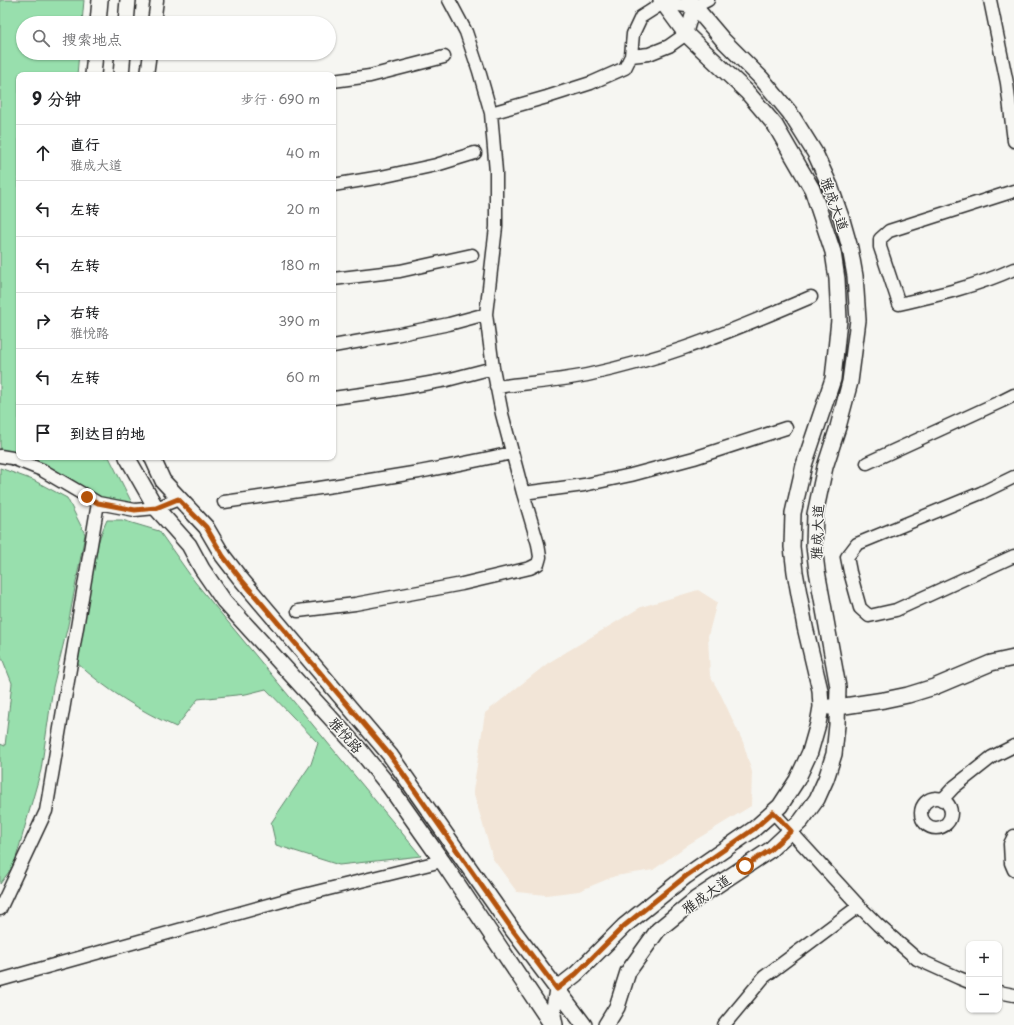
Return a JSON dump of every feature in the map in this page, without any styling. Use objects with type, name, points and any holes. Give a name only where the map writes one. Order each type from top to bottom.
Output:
[{"type":"street","points":[[99,16],[100,0]]},
{"type":"street","points":[[127,16],[128,0]]},
{"type":"street","points":[[155,16],[157,0]]},
{"type":"street","points":[[298,611],[355,604],[462,584],[530,568],[538,564],[540,557],[538,544],[512,454],[496,387],[486,314],[496,227],[496,172],[491,113],[466,32],[449,0]]},
{"type":"street","points":[[491,113],[547,98],[591,83],[625,68],[630,56],[633,34],[641,17],[662,1],[692,3],[708,0]]},
{"type":"street","points":[[990,0],[1007,83],[1014,141]]},
{"type":"street","points":[[555,1025],[553,1015],[557,989],[576,974],[624,926],[686,876],[754,829],[780,806],[797,780],[810,752],[821,707],[820,690],[805,627],[795,572],[792,534],[793,513],[804,465],[833,379],[838,320],[837,279],[833,252],[812,189],[776,125],[747,92],[686,34],[662,1]]},
{"type":"street","points":[[630,56],[649,54],[669,46],[686,34],[692,3]]},
{"type":"street","name":"雅成大道","points":[[606,1025],[617,1007],[628,972],[658,930],[696,899],[770,850],[801,821],[817,799],[826,779],[834,754],[838,687],[817,571],[814,546],[815,514],[825,467],[850,382],[858,320],[855,276],[850,248],[830,186],[815,154],[790,113],[761,78],[723,40],[692,3]]},
{"type":"street","points":[[336,81],[370,76],[444,57]]},
{"type":"street","points":[[93,72],[94,60]]},
{"type":"street","points":[[121,72],[122,60]]},
{"type":"street","points":[[147,72],[149,60]]},
{"type":"street","points":[[336,184],[381,177],[436,165],[475,154]]},
{"type":"street","points":[[1014,191],[889,231],[880,238],[880,247],[899,304],[958,290],[1014,269]]},
{"type":"street","points":[[336,279],[400,271],[472,255]]},
{"type":"street","points":[[496,387],[586,375],[683,349],[752,323],[811,297]]},
{"type":"street","points":[[336,345],[449,324],[486,314]]},
{"type":"street","points":[[336,398],[447,380],[493,368]]},
{"type":"street","points":[[867,463],[1002,401],[1014,394]]},
{"type":"street","points":[[523,493],[584,485],[630,475],[694,458],[786,428]]},
{"type":"street","points":[[224,502],[293,493],[421,472],[512,454]]},
{"type":"street","points":[[0,456],[16,460]]},
{"type":"street","points":[[17,460],[42,470],[98,503],[135,510],[156,508],[178,499]]},
{"type":"street","name":"雅悦路","points":[[129,460],[156,508],[188,545],[202,569],[224,601],[390,786],[552,1025]]},
{"type":"street","name":"雅悦路","points":[[153,460],[163,481],[178,499],[206,527],[223,556],[240,578],[390,755],[512,929],[584,1025]]},
{"type":"street","points":[[1014,476],[981,493],[857,544],[847,558],[860,608],[869,616],[896,610],[1014,556]]},
{"type":"street","points":[[0,909],[46,811],[98,503]]},
{"type":"street","points":[[821,707],[884,700],[908,694],[934,687],[991,663],[1014,658]]},
{"type":"street","points":[[942,800],[954,787],[992,757],[1014,746]]},
{"type":"street","points":[[773,812],[878,925],[917,959],[966,981]]},
{"type":"street","points":[[1014,836],[1010,844],[1011,863],[1014,870]]},
{"type":"street","points":[[0,980],[300,896],[442,861]]},
{"type":"street","points":[[724,1025],[764,977],[859,906]]},
{"type":"street","points":[[1002,993],[1014,995]]},
{"type":"shaded area","points":[[698,590],[717,602],[708,636],[710,676],[721,695],[743,742],[752,772],[751,806],[689,844],[653,870],[615,876],[579,891],[546,895],[517,892],[493,859],[473,791],[485,713],[548,663],[641,607]]},
{"type":"green space","points":[[0,0],[84,0],[83,16],[16,16],[16,60],[78,60],[77,72],[16,72],[16,454],[0,450]]},
{"type":"green space","points":[[29,460],[110,460],[132,503],[97,497]]},
{"type":"green space","points":[[0,468],[33,480],[67,498],[85,534],[68,625],[53,687],[41,770],[14,865],[0,884],[0,744],[5,746],[12,683],[0,653]]},
{"type":"green space","points":[[107,520],[122,520],[159,531],[195,582],[421,856],[339,865],[276,845],[271,823],[311,764],[318,743],[266,689],[246,694],[198,699],[176,727],[124,699],[88,673],[77,663],[87,590],[95,554]]},
{"type":"route","points":[[87,497],[98,503],[135,510],[156,508],[178,499],[206,527],[223,556],[240,578],[390,755],[512,929],[557,989],[576,974],[624,926],[686,876],[754,829],[773,812],[791,831],[770,850],[745,866]]}]
